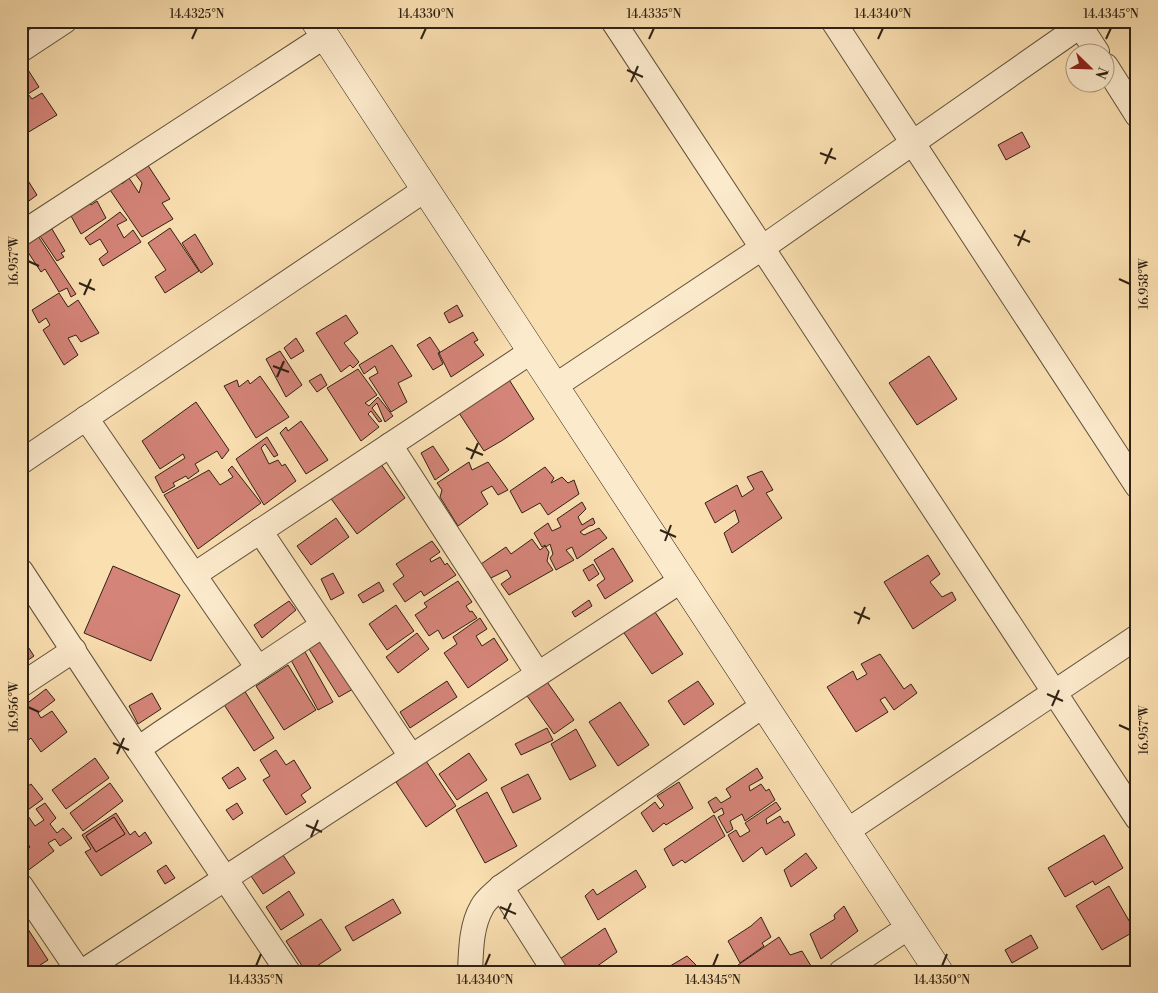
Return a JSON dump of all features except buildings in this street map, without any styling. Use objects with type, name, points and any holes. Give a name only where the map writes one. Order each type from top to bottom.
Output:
[{"type":"street","points":[[21,50],[65,21]]},
{"type":"street","points":[[613,21],[1137,818]]},
{"type":"street","points":[[833,21],[1137,486]]},
{"type":"street","points":[[555,386],[762,248],[1078,24],[1090,42]]},
{"type":"street","points":[[21,234],[320,28],[939,972]]},
{"type":"street","points":[[1116,81],[1137,114]]},
{"type":"street","points":[[21,462],[426,190]]},
{"type":"street","points":[[194,575],[532,351]]},
{"type":"street","points":[[86,418],[258,668]]},
{"type":"street","points":[[390,445],[538,674]]},
{"type":"street","points":[[260,531],[411,756]]},
{"type":"street","points":[[21,571],[288,972]]},
{"type":"street","points":[[21,886],[81,972],[682,580]]},
{"type":"street","points":[[138,749],[323,625]]},
{"type":"street","points":[[847,831],[1137,637]]},
{"type":"street","points":[[21,685],[74,650]]},
{"type":"street","points":[[470,972],[475,925],[482,906],[501,887],[764,705]]},
{"type":"street","points":[[501,887],[555,972]]},
{"type":"street","points":[[841,972],[910,927]]}]
